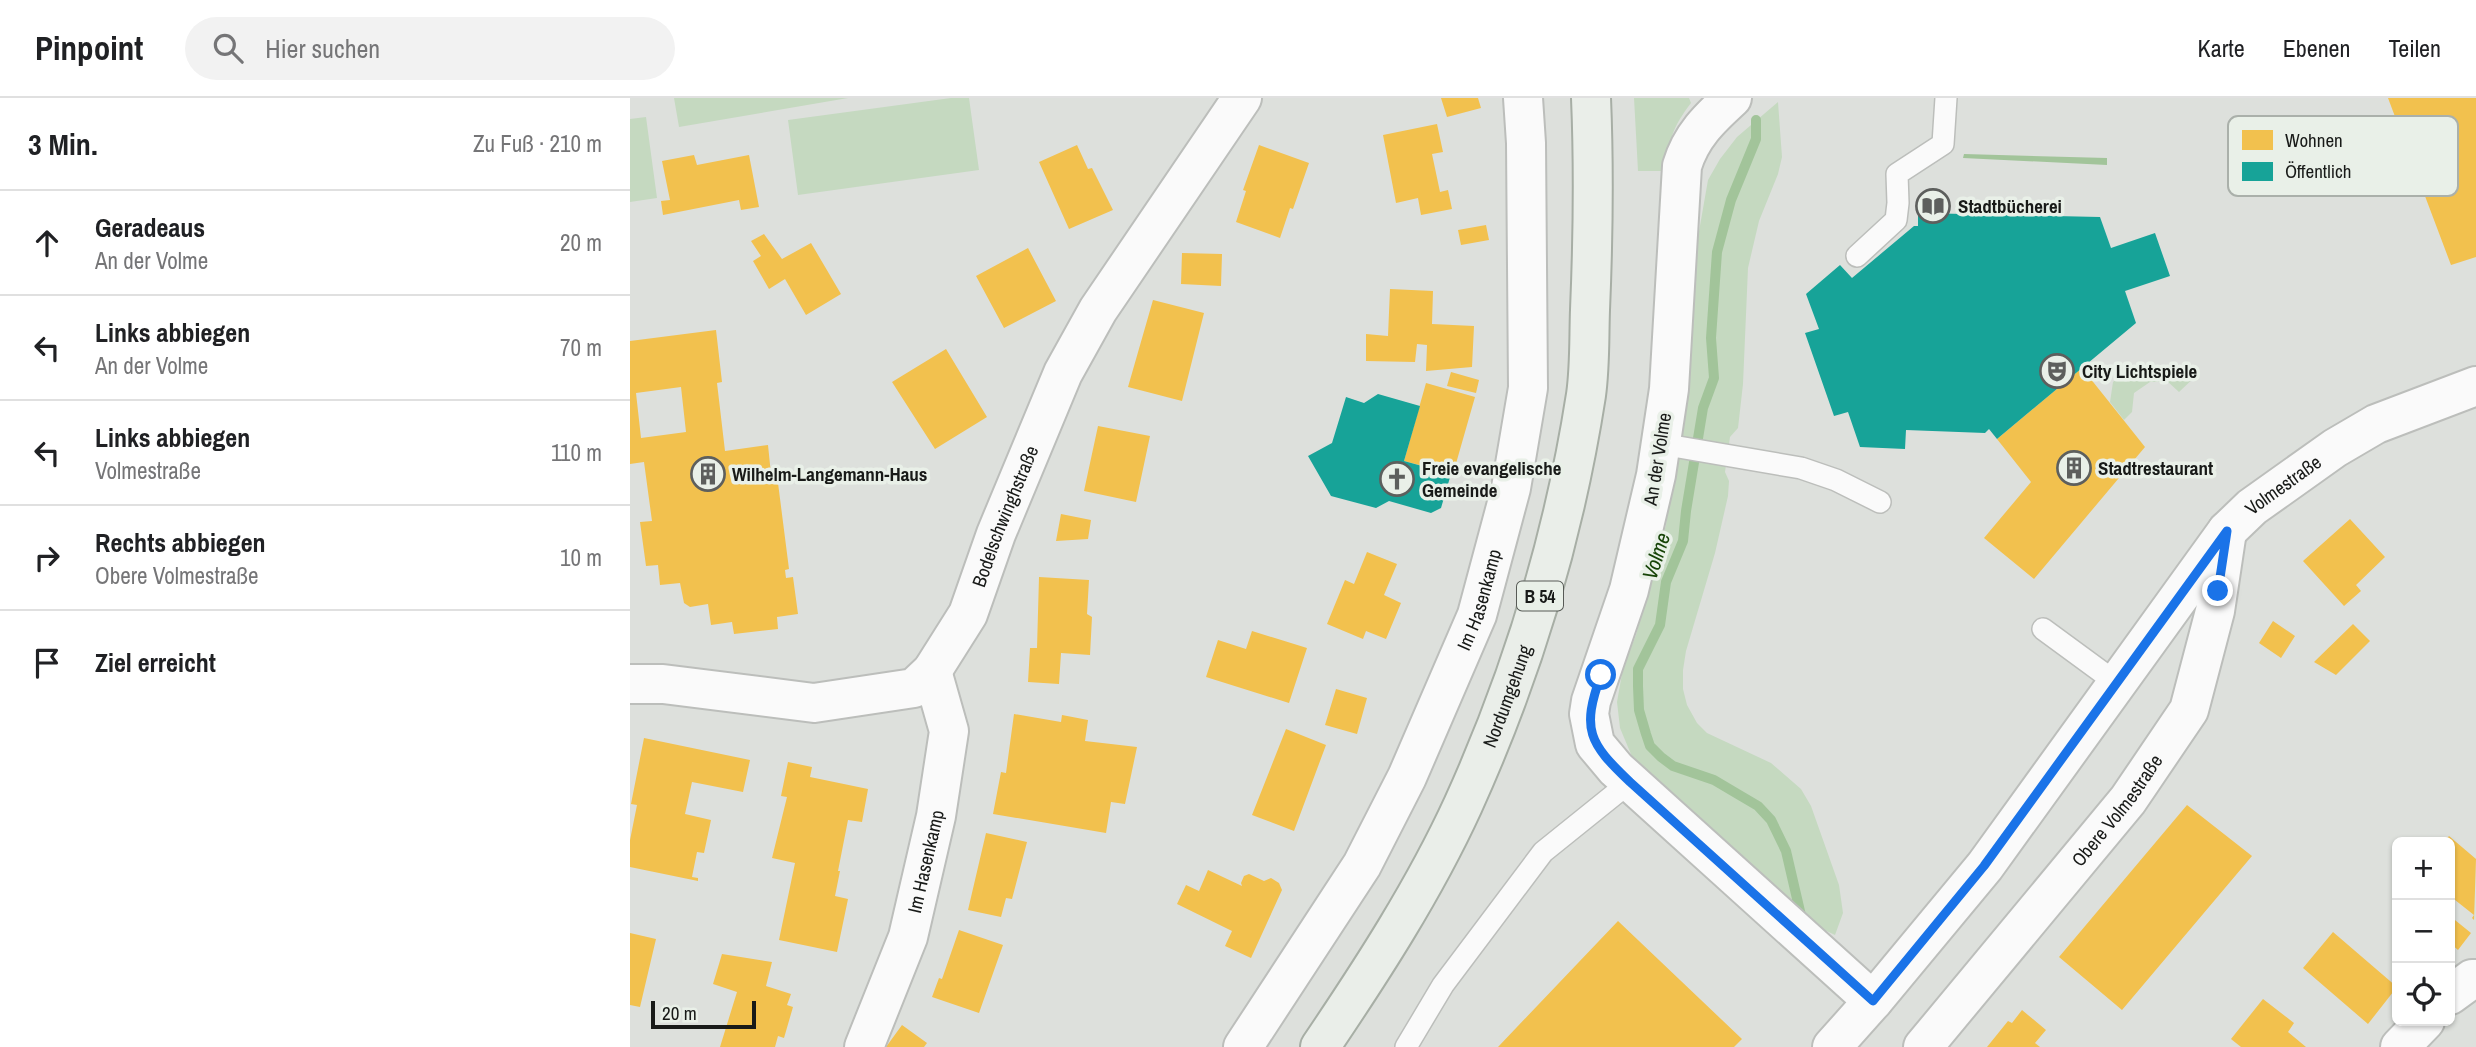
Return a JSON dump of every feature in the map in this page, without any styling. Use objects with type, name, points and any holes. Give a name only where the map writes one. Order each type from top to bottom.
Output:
[{"type":"main road","name":"Nordumgehung","points":[[1320,1047],[1404,914],[1457,817],[1505,707],[1527,644],[1563,512],[1586,392],[1594,168],[1591,98]]},
{"type":"street","name":"Bodelschwinghstraße","points":[[630,684],[663,684],[814,703],[914,688],[932,671],[968,614],[996,534],[1063,373],[1098,310],[1242,98]]},
{"type":"street","name":"Im Hasenkamp","points":[[1242,1047],[1362,865],[1407,778],[1477,615],[1511,488],[1528,388],[1527,196],[1523,98]]},
{"type":"street","name":"An der Volme","points":[[1719,109],[1687,152],[1679,183],[1673,334],[1661,444],[1646,525],[1629,590],[1589,714],[1595,744],[1602,754],[1873,1001]]},
{"type":"street","name":"Volmestraße","points":[[1832,1047],[1984,866],[2227,531],[2278,488],[2345,442],[2376,424],[2476,386]]},
{"type":"street","name":"Obere Volmestraße","points":[[1923,1047],[2128,800],[2189,710],[2215,611],[2227,531]]},
{"type":"street","name":"Im Hasenkamp","points":[[864,1047],[908,937],[936,816],[948,731],[932,671]]},
{"type":"street","points":[[2455,991],[2476,979]]},
{"type":"street","points":[[2400,1047],[2420,1026]]},
{"type":"lane","points":[[1857,256],[1896,220],[1897,174],[1943,144],[1946,98]]},
{"type":"lane","points":[[1661,444],[1811,471],[1880,502]]},
{"type":"lane","points":[[2043,629],[2118,684]]},
{"type":"lane","points":[[1406,1047],[1443,985],[1543,852],[1630,782]]},
{"type":"shaded area","points":[[674,98],[848,98],[679,127]]},
{"type":"shaded area","points":[[951,98],[969,98],[979,170],[798,195],[788,120]]},
{"type":"shaded area","points":[[1634,98],[1689,98],[1691,103],[1672,135],[1666,171],[1638,171]]},
{"type":"shaded area","points":[[1778,102],[1782,157],[1759,221],[1748,268],[1743,384],[1738,428],[1730,437],[1725,472],[1729,481],[1728,496],[1715,553],[1686,651],[1683,689],[1687,705],[1697,723],[1707,733],[1771,763],[1801,789],[1811,806],[1839,885],[1843,913],[1835,935],[1814,925],[1633,759],[1620,728],[1617,702],[1623,668],[1636,635],[1666,525],[1693,325],[1698,237],[1708,180],[1737,137]]},
{"type":"shaded area","points":[[646,117],[657,198],[630,202],[630,119]]},
{"type":"shaded area","points":[[1964,154],[2107,158],[2107,165],[1963,158]]},
{"type":"shaded area","points":[[2130,367],[2197,375],[2179,392],[2167,381],[2150,382],[2134,393],[2132,412],[2124,420],[2110,402],[2113,382]]},
{"type":"building: Wohnen","points":[[1441,98],[1478,98],[1481,108],[1447,117]]},
{"type":"building: Wohnen","points":[[2388,98],[2476,98],[2476,257],[2451,265],[2425,196],[2458,196],[2458,116],[2395,116]]},
{"type":"building: Wohnen","points":[[1437,124],[1443,152],[1432,154],[1440,192],[1448,190],[1452,209],[1421,215],[1418,198],[1396,203],[1383,135]]},
{"type":"building: Wohnen","points":[[1077,145],[1113,210],[1069,229],[1039,162]]},
{"type":"building: Wohnen","points":[[1259,145],[1309,163],[1280,238],[1236,222],[1246,191],[1243,190]]},
{"type":"building: Wohnen","points":[[694,155],[697,165],[749,155],[759,207],[741,210],[739,200],[663,215],[661,201],[670,200],[662,161]]},
{"type":"building: Wohnen","points":[[1486,225],[1489,240],[1461,245],[1458,230]]},
{"type":"building: Wohnen","points":[[764,234],[782,259],[811,243],[841,294],[806,315],[785,279],[769,289],[753,261],[761,256],[751,241]]},
{"type":"building: Wohnen","points":[[1028,248],[1056,301],[1004,328],[976,276]]},
{"type":"building: Wohnen","points":[[1182,253],[1222,254],[1221,286],[1181,284]]},
{"type":"building: Wohnen","points":[[1390,289],[1433,291],[1432,324],[1474,326],[1472,367],[1426,371],[1427,345],[1417,344],[1415,362],[1366,361],[1366,334],[1388,336]]},
{"type":"building: Wohnen","points":[[1153,300],[1204,313],[1182,401],[1128,387]]},
{"type":"building: Wohnen","name":"Wilhelm-Langemann-Haus","points":[[716,330],[722,382],[717,383],[725,451],[768,445],[772,484],[778,483],[789,569],[785,570],[786,578],[793,577],[798,614],[777,617],[778,629],[734,634],[732,622],[711,625],[708,604],[690,607],[684,603],[680,583],[660,585],[658,565],[646,566],[640,522],[652,521],[644,462],[630,464],[630,341]],"holes":[[[681,387],[686,432],[641,438],[636,393]]]},
{"type":"building: Wohnen","points":[[946,349],[987,417],[935,449],[892,382]]},
{"type":"building: Wohnen","name":"Stadtrestaurant","points":[[2082,368],[2145,447],[2034,579],[1984,538],[2031,482],[1997,439]]},
{"type":"building: Wohnen","points":[[1451,372],[1479,380],[1476,393],[1447,386]]},
{"type":"building: Wohnen","points":[[1426,383],[1475,397],[1453,474],[1404,461]]},
{"type":"building: Wohnen","points":[[1098,426],[1150,436],[1136,502],[1084,491]]},
{"type":"building: Wohnen","points":[[1061,514],[1091,520],[1088,539],[1056,541]]},
{"type":"building: Wohnen","points":[[2350,519],[2385,557],[2356,585],[2361,591],[2344,606],[2303,561]]},
{"type":"building: Wohnen","points":[[1367,552],[1397,564],[1384,595],[1401,603],[1386,639],[1366,631],[1363,639],[1327,624],[1345,580],[1354,584]]},
{"type":"building: Wohnen","points":[[1039,577],[1089,580],[1087,614],[1092,617],[1090,655],[1061,653],[1059,684],[1028,682],[1030,648],[1037,648]]},
{"type":"building: Wohnen","points":[[2273,621],[2295,636],[2281,658],[2259,643]]},
{"type":"building: Wohnen","points":[[2353,624],[2370,641],[2336,675],[2314,662]]},
{"type":"building: Wohnen","points":[[1252,631],[1307,648],[1289,703],[1206,677],[1218,640],[1246,649]]},
{"type":"building: Wohnen","points":[[1336,689],[1367,698],[1357,734],[1325,725]]},
{"type":"building: Wohnen","points":[[1014,714],[1061,722],[1062,715],[1088,720],[1085,741],[1137,747],[1125,804],[1111,802],[1106,833],[993,814],[1001,772],[1006,773]]},
{"type":"building: Wohnen","points":[[1286,729],[1326,745],[1294,831],[1252,815]]},
{"type":"building: Wohnen","points":[[644,738],[750,760],[743,792],[692,782],[685,814],[711,820],[704,853],[697,852],[692,877],[698,878],[698,881],[630,867],[630,840],[637,805],[631,804]]},
{"type":"building: Wohnen","points":[[788,762],[812,767],[810,777],[868,789],[862,822],[848,820],[838,871],[835,896],[848,899],[837,952],[779,940],[795,863],[772,858],[787,797],[781,796]]},
{"type":"building: Wohnen","points":[[2187,805],[2252,856],[2122,1010],[2059,957]]},
{"type":"building: Wohnen","points":[[986,833],[1027,842],[1012,899],[1006,898],[1001,917],[968,910]]},
{"type":"building: Wohnen","points":[[2455,841],[2476,859],[2474,920],[2474,915],[2455,900]]},
{"type":"building: Wohnen","points":[[1208,870],[1242,886],[1244,876],[1249,874],[1264,881],[1271,878],[1279,883],[1282,890],[1251,958],[1225,946],[1232,931],[1177,904],[1186,885],[1199,891]]},
{"type":"building: Wohnen","points":[[2455,920],[2471,933],[2458,950],[2455,947]]},
{"type":"building: Wohnen","points":[[1618,921],[1742,1039],[1734,1047],[1498,1047]]},
{"type":"building: Wohnen","points":[[959,930],[1003,945],[979,1013],[932,997],[939,978],[942,979]]},
{"type":"building: Wohnen","points":[[2333,932],[2392,983],[2392,993],[2368,1024],[2303,968]]},
{"type":"building: Wohnen","points":[[630,933],[656,939],[640,1007],[630,1005]]},
{"type":"building: Wohnen","points":[[722,954],[772,962],[766,986],[791,994],[787,1005],[793,1007],[784,1038],[778,1036],[775,1047],[720,1047],[737,992],[713,984]]},
{"type":"building: Wohnen","points":[[2263,999],[2294,1023],[2288,1032],[2306,1047],[2241,1047],[2231,1039]]},
{"type":"building: Wohnen","points":[[2022,1010],[2046,1030],[2035,1043],[2040,1047],[1987,1047],[2008,1021],[2012,1023]]},
{"type":"building: Wohnen","points":[[902,1025],[927,1043],[924,1047],[886,1047]]},
{"type":"building: Öffentlich","points":[[1918,213],[2100,217],[2111,248],[2155,233],[2170,276],[2125,291],[2136,323],[1997,439],[1989,429],[1985,433],[1906,430],[1905,449],[1860,447],[1848,412],[1834,416],[1805,333],[1819,329],[1806,294],[1840,265],[1852,278],[1914,226],[1918,226]]},
{"type":"building: Öffentlich","points":[[1378,394],[1420,406],[1404,461],[1451,474],[1441,508],[1431,513],[1389,501],[1376,508],[1331,496],[1308,456],[1332,443],[1346,397],[1364,403]]},
{"type":"waterway","name":"Volme","points":[[1756,120],[1756,139],[1731,200],[1717,252],[1711,338],[1714,378],[1703,408],[1683,541],[1666,582],[1660,625],[1638,669],[1639,710],[1650,746],[1661,757],[1673,766],[1714,780],[1758,806],[1771,820],[1786,851],[1802,920]]},
{"type":"place","name":"Stadtbücherei","points":[[1933,206]]},
{"type":"place","name":"City Lichtspiele","points":[[2057,371]]},
{"type":"place","name":"Stadtrestaurant","points":[[2074,468]]},
{"type":"place","name":"Wilhelm-Langemann-Haus","points":[[708,474]]},
{"type":"place","name":"Freie evangelische Gemeinde","points":[[1397,479]]},
{"type":"route","points":[[1601,675],[1589,714],[1595,744],[1602,754],[1873,1001],[1984,866],[2227,531],[2218,591]]}]
